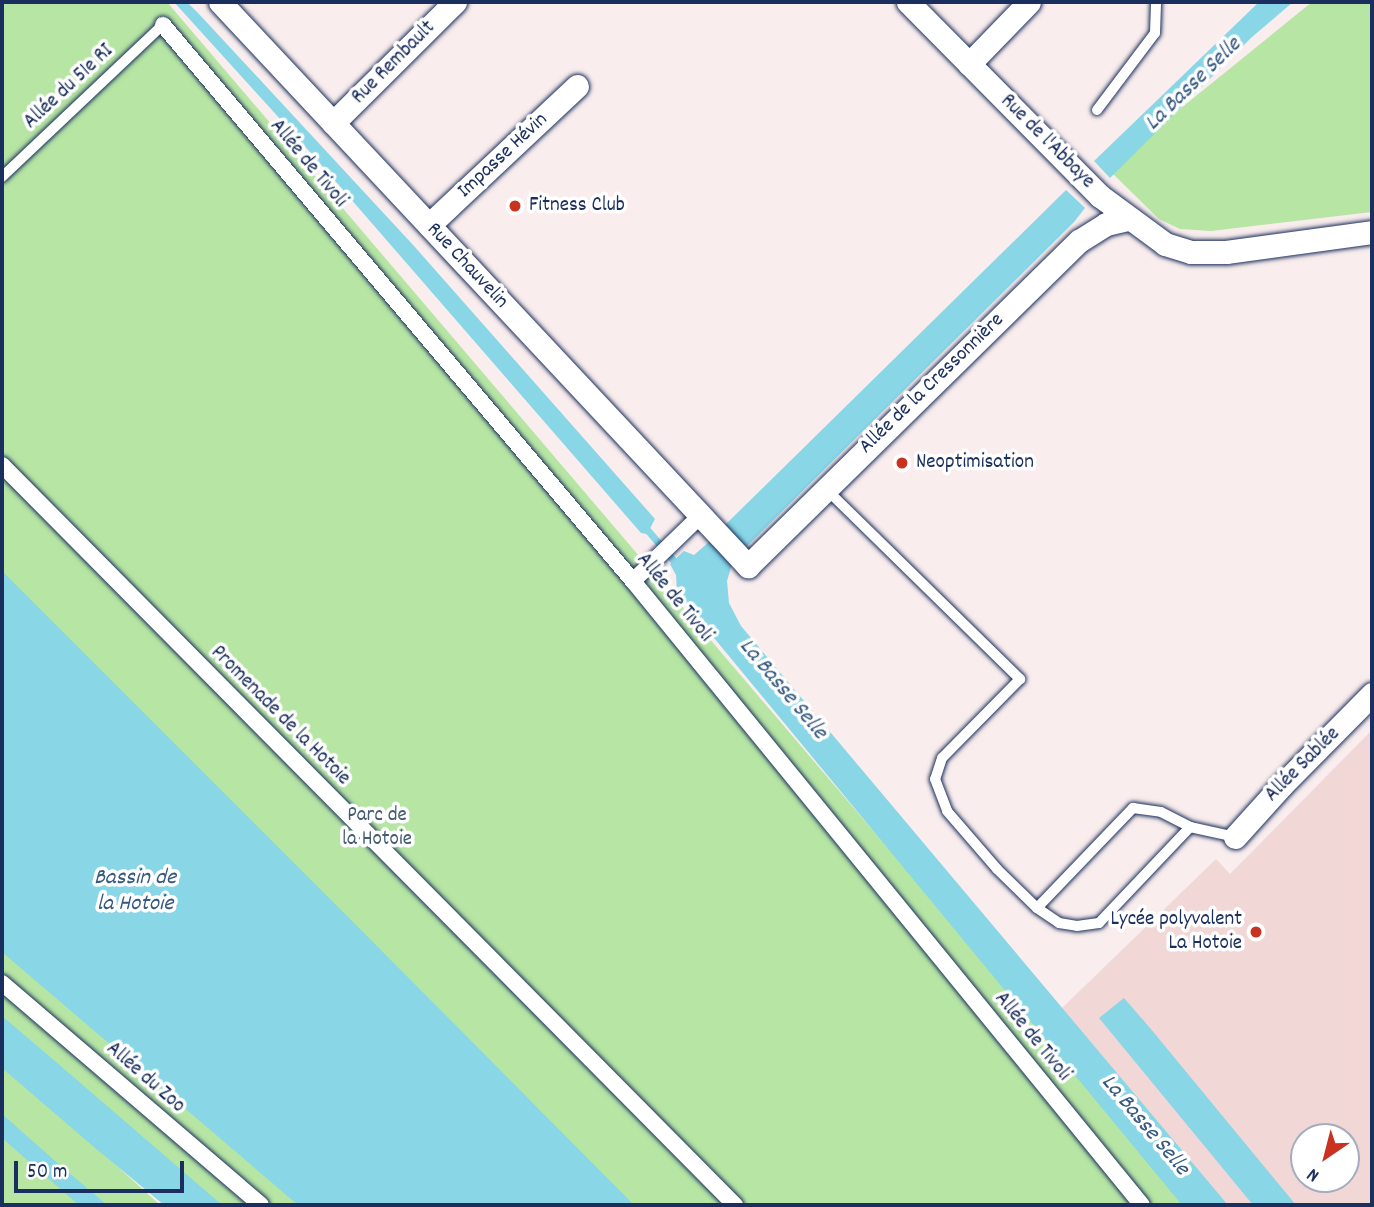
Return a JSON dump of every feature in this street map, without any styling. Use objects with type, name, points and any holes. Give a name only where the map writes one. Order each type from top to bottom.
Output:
[{"type":"street","name":"Rue Chauvelin","points":[[220,2],[748,566]]},
{"type":"street","name":"Rue Rembault","points":[[333,123],[455,2]]},
{"type":"street","name":"Rue de l'Abbaye","points":[[908,2],[1127,219],[1165,244],[1191,252],[1226,252],[1372,232]]},
{"type":"street","points":[[969,64],[1029,2]]},
{"type":"street","name":"Allée de Tivoli","points":[[163,25],[633,581],[1142,1205]]},
{"type":"street","name":"Impasse Hévin","points":[[429,225],[577,86]]},
{"type":"street","name":"Allée de la Cressonnière","points":[[748,566],[1079,241],[1106,224],[1127,219]]},
{"type":"street","name":"Promenade de la Hotoie","points":[[2,465],[735,1205]]},
{"type":"street","points":[[633,581],[656,560],[707,524]]},
{"type":"street","name":"Allée Sablée","points":[[1235,837],[1372,694]]},
{"type":"street","name":"Allée du Zoo","points":[[2,983],[261,1205]]},
{"type":"lane","points":[[1097,110],[1155,33],[1156,2]]},
{"type":"lane","name":"Allée du 51e RI","points":[[2,177],[163,25]]},
{"type":"lane","points":[[825,489],[1020,679],[942,758],[935,779],[947,811],[997,869],[1037,908],[1059,923],[1077,926],[1099,923],[1190,827]]},
{"type":"lane","points":[[1037,908],[1133,808],[1161,812],[1190,827],[1235,837]]},
{"type":"shaded area","name":"Lycée polyvalent La Hotoie","points":[[1372,730],[1372,1205],[1228,1205],[1062,1008],[1216,859],[1230,874]]},
{"type":"green space","name":"Parc de la Hotoie","points":[[2,2],[167,2],[1192,1205],[219,1205],[2,1020]]},
{"type":"green space","points":[[1312,2],[1372,2],[1372,212],[1211,231],[1180,229],[1159,219],[1107,168]]},
{"type":"green space","points":[[2,1062],[160,1205],[2,1205]]},
{"type":"water","points":[[174,2],[187,2],[199,14],[414,246],[655,519],[647,534],[641,533],[310,152]]},
{"type":"water","name":"La Basse Selle","points":[[1259,2],[1293,2],[1252,37],[1110,178],[1094,161]]},
{"type":"water","points":[[1066,190],[1085,208],[1074,222],[745,548],[723,527]]},
{"type":"water","name":"La Basse Selle","points":[[710,541],[732,564],[727,581],[729,603],[741,626],[1228,1205],[1182,1205],[677,593],[676,575],[670,564],[684,551],[694,555]]},
{"type":"water","name":"Bassin de la Hotoie","points":[[2,571],[634,1205],[298,1205],[2,952]]},
{"type":"water","points":[[1124,998],[1296,1205],[1253,1205],[1099,1018]]},
{"type":"water","points":[[2,1016],[222,1205],[164,1205],[2,1068]]},
{"type":"water","points":[[2,1114],[107,1205],[79,1205],[66,1194],[2,1138]]},
{"type":"waterway","points":[[644,526],[680,568]]},
{"type":"place","name":"Fitness Club","points":[[515,206]]},
{"type":"place","name":"Neoptimisation","points":[[902,463]]},
{"type":"place","name":"Lycée polyvalent La Hotoie","points":[[1256,932]]}]
